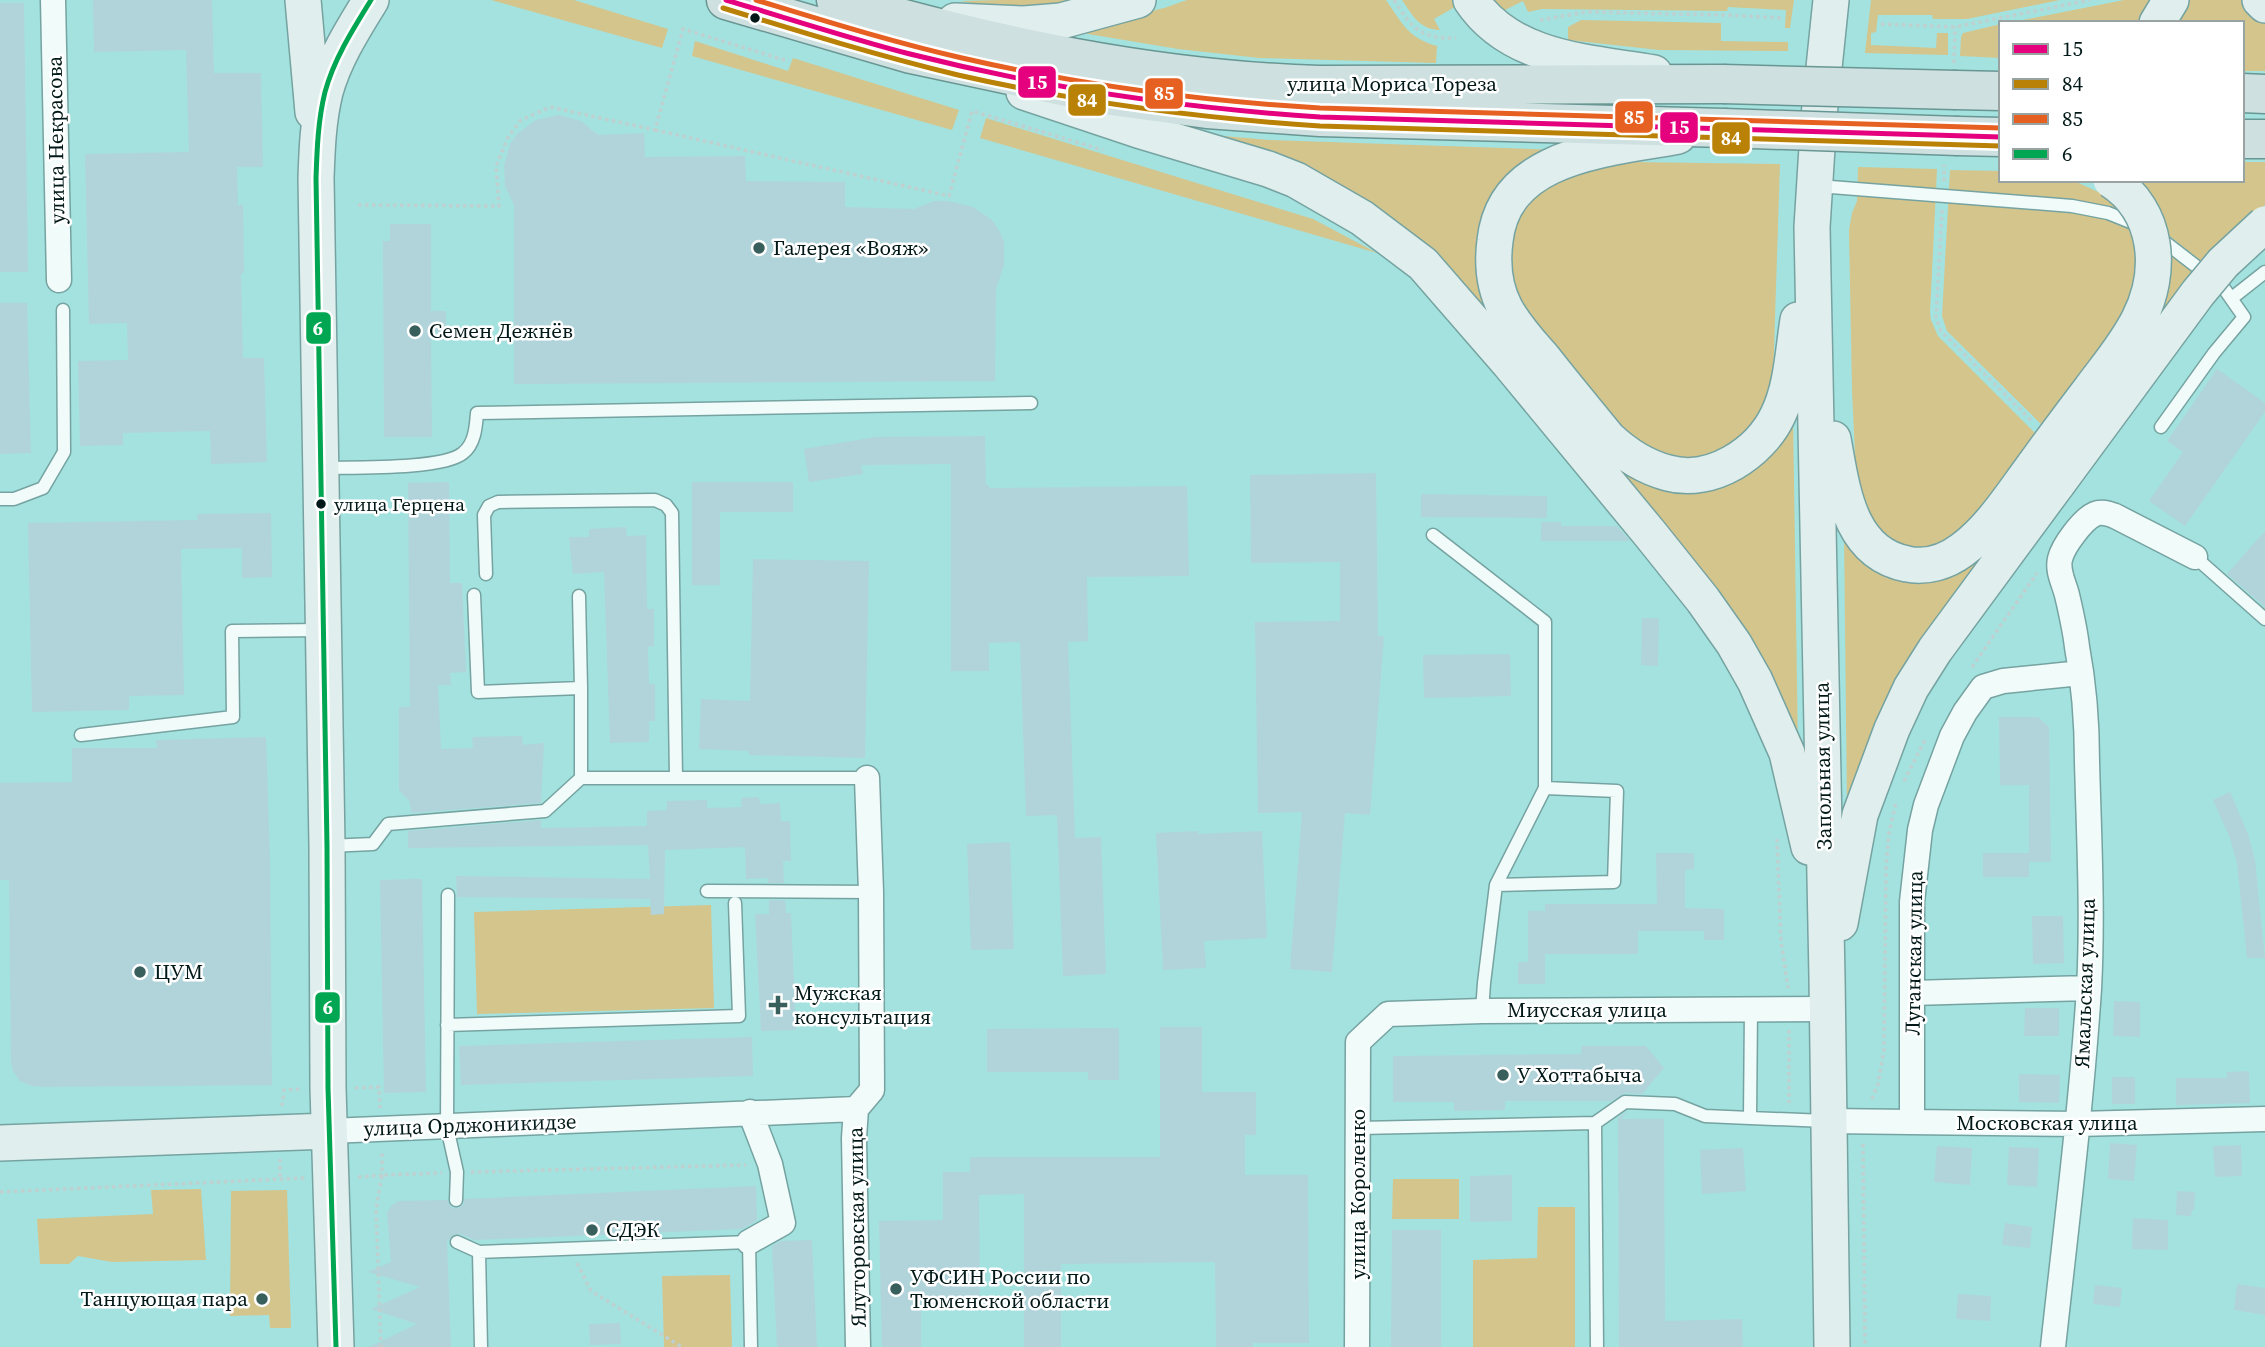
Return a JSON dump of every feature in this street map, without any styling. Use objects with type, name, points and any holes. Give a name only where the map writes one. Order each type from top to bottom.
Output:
[{"type":"main road","name":"улица Мориса Тореза","points":[[726,0],[911,54],[1104,95],[1218,110],[1320,117],[1999,136]]},
{"type":"main road","name":"улица Мориса Тореза","points":[[836,0],[1021,47],[1102,63],[1209,79],[1264,84],[1704,83],[1999,91]]},
{"type":"main road","points":[[2244,93],[2265,94]]},
{"type":"main road","points":[[2244,139],[2265,139]]},
{"type":"street","name":"улица Некрасова","points":[[52,0],[59,280]]},
{"type":"street","points":[[303,0],[317,149],[329,1130],[337,1347]]},
{"type":"street","points":[[317,149],[321,112],[331,76],[346,42],[370,0]]},
{"type":"street","points":[[901,18],[1024,24],[1062,21],[1138,0]]},
{"type":"street","points":[[1471,0],[1498,29],[1525,45],[1544,52],[1704,83]]},
{"type":"street","name":"Запольная улица","points":[[1832,0],[1819,116],[1812,227],[1828,993],[1832,1347]]},
{"type":"street","points":[[2158,21],[2171,0]]},
{"type":"street","points":[[2260,0],[2265,5]]},
{"type":"street","points":[[911,54],[1296,180],[1362,218],[1423,264],[1651,535],[1734,644],[1755,681],[1787,753],[1826,922]]},
{"type":"street","points":[[1956,90],[1999,84]]},
{"type":"street","points":[[1703,129],[1585,153],[1541,171],[1513,193],[1501,213],[1496,232],[1494,273],[1504,307],[1514,324],[1620,449],[1650,467],[1669,474],[1695,475],[1724,467],[1739,459],[1762,440],[1779,413],[1784,399],[1812,227]]},
{"type":"street","points":[[1958,136],[1999,145]]},
{"type":"street","points":[[1828,993],[1860,815],[1911,688],[2124,345],[2150,294],[2154,266],[2150,227],[2133,199],[2113,182]]},
{"type":"street","points":[[1815,341],[1838,468],[1852,520],[1869,545],[1880,553],[1901,563],[1927,565],[1954,556],[2046,473],[2198,293],[2239,247],[2265,224]]},
{"type":"street","name":"Ямальская улица","points":[[2053,1347],[2078,1124],[2089,988],[2090,924],[2087,736],[2081,673],[2059,562],[2069,539],[2096,514],[2105,512],[2195,557]]},
{"type":"street","name":"Луганская улица","points":[[1912,1122],[1912,902],[1920,830],[1952,736],[1965,712],[1983,687],[1989,684],[2081,673]]},
{"type":"street","name":"Ялуторовская улица","points":[[858,1347],[854,1138],[856,1109],[872,1090],[871,892],[867,778]]},
{"type":"street","points":[[1912,993],[2089,988]]},
{"type":"street","name":"Миусская улица","points":[[1358,1042],[1388,1014],[1788,1009],[1828,993]]},
{"type":"street","name":"улица Короленко","points":[[1357,1347],[1358,1042]]},
{"type":"street","name":"улица Орджоникидзе","points":[[0,1143],[856,1109]]},
{"type":"street","points":[[749,1242],[783,1223],[770,1164],[750,1112]]},
{"type":"street","name":"Московская улица","points":[[1828,1121],[2078,1124],[2265,1119]]},
{"type":"lane","points":[[1815,186],[2072,206],[2108,213],[2145,228],[2167,241],[2223,287],[2244,317],[2214,353],[2161,427]]},
{"type":"lane","points":[[2232,298],[2265,272]]},
{"type":"lane","points":[[0,499],[14,499],[43,488],[65,452],[63,310]]},
{"type":"lane","points":[[320,468],[425,464],[449,460],[464,453],[476,432],[477,413],[1031,403]]},
{"type":"lane","points":[[486,574],[484,515],[489,506],[498,502],[655,500],[666,505],[672,513],[676,778]]},
{"type":"lane","points":[[1433,535],[1545,622],[1545,788],[1496,885],[1482,1011]]},
{"type":"lane","points":[[2195,557],[2265,620]]},
{"type":"lane","points":[[474,595],[478,692],[581,688]]},
{"type":"lane","points":[[579,596],[581,778]]},
{"type":"lane","points":[[81,735],[233,717],[232,631],[321,630]]},
{"type":"lane","points":[[327,846],[373,844],[388,824],[545,811],[581,778],[867,778]]},
{"type":"lane","points":[[1496,885],[1614,882],[1617,791],[1545,788]]},
{"type":"lane","points":[[707,891],[871,892]]},
{"type":"lane","points":[[448,895],[447,1126],[457,1172],[456,1199]]},
{"type":"lane","points":[[447,1025],[739,1016],[735,903]]},
{"type":"lane","points":[[1749,1118],[1751,1009]]},
{"type":"lane","points":[[1359,1128],[1595,1123],[1625,1102],[1675,1104],[1705,1116],[1828,1121]]},
{"type":"lane","points":[[1595,1123],[1597,1347]]},
{"type":"lane","points":[[457,1241],[479,1252],[749,1242],[751,1347]]},
{"type":"lane","points":[[479,1252],[481,1347]]},
{"type":"path","points":[[1394,0],[1409,23],[1426,36],[1456,38]]},
{"type":"path","points":[[1881,24],[1955,27],[2090,0]]},
{"type":"path","points":[[1536,21],[1587,12],[1782,18]]},
{"type":"path","points":[[655,130],[683,29],[788,61]]},
{"type":"path","points":[[358,205],[499,206],[496,166],[508,136],[521,120],[550,107],[949,196],[972,111],[1104,150]]},
{"type":"path","points":[[1777,836],[1781,942],[1788,990],[1789,1119]]},
{"type":"path","points":[[381,1347],[376,1209],[382,1175],[770,1164]]},
{"type":"path","points":[[0,1192],[280,1178]]},
{"type":"path","points":[[569,1249],[591,1291],[682,1347]]},
{"type":"shaded area","points":[[491,0],[574,0],[668,29],[662,48]]},
{"type":"shaded area","points":[[1096,0],[1045,8],[960,1]]},
{"type":"shaded area","points":[[1187,0],[1386,0],[1412,34],[1437,46],[1436,63],[1259,58],[1178,49],[1070,31]]},
{"type":"shaded area","points":[[1402,0],[1458,0],[1460,4],[1434,19],[1440,30],[1422,24]]},
{"type":"shaded area","points":[[1489,0],[1794,0],[1790,28],[1785,28],[1786,10],[1728,7],[1727,11],[1542,9],[1528,12],[1523,1],[1501,12]]},
{"type":"shaded area","points":[[1871,0],[2060,0],[1967,19],[1933,19],[1932,15],[1878,15],[1876,32],[1871,33],[1871,45],[1936,48],[1937,33],[1948,33],[1948,55],[1865,53]]},
{"type":"shaded area","points":[[2124,0],[2156,0],[2141,21],[2018,21]]},
{"type":"shaded area","points":[[2189,0],[2243,0],[2265,24],[2265,71],[2244,71],[2244,21],[2178,21]]},
{"type":"shaded area","points":[[1581,20],[1721,23],[1721,41],[1788,42],[1788,51],[1659,50],[1568,40],[1568,27]]},
{"type":"shaded area","points":[[1999,24],[1999,58],[1960,56],[1963,33]]},
{"type":"shaded area","points":[[695,41],[788,71],[793,58],[959,110],[952,130],[692,56]]},
{"type":"shaded area","points":[[986,118],[1313,219],[1377,253],[980,138]]},
{"type":"shaded area","points":[[1188,133],[1270,140],[1561,150],[1512,176],[1503,328],[1473,300]]},
{"type":"shaded area","points":[[1630,162],[1780,164],[1773,380],[1766,411],[1724,453],[1681,462],[1641,449],[1522,317],[1507,278],[1513,217],[1551,178]]},
{"type":"shaded area","points":[[2244,162],[2265,162],[2265,205],[2205,264],[2167,234],[2137,182],[2244,182]]},
{"type":"shaded area","points":[[1858,167],[1937,169],[1931,320],[1938,336],[2039,437],[1974,525],[1934,552],[1884,542],[1857,497],[1849,230],[1857,201]]},
{"type":"shaded area","points":[[1950,170],[1999,171],[1999,182],[2076,182],[2107,196],[2129,219],[2141,262],[2125,317],[2045,428],[1947,331],[1942,316]]},
{"type":"shaded area","points":[[2169,250],[2198,274],[2144,343]]},
{"type":"shaded area","points":[[1793,415],[1798,750],[1601,449],[1651,482]]},
{"type":"shaded area","points":[[2037,481],[1847,809],[1844,532],[1902,577]]},
{"type":"shaded area","points":[[711,905],[714,1008],[477,1014],[474,912]]},
{"type":"shaded area","points":[[1393,1179],[1459,1179],[1459,1219],[1392,1219]]},
{"type":"shaded area","points":[[201,1189],[206,1260],[112,1262],[78,1256],[69,1264],[40,1264],[37,1219],[153,1214],[151,1190]]},
{"type":"shaded area","points":[[287,1190],[291,1328],[270,1328],[269,1315],[230,1316],[231,1191]]},
{"type":"shaded area","points":[[1538,1207],[1575,1207],[1575,1347],[1473,1347],[1473,1260],[1537,1258]]},
{"type":"shaded area","points":[[730,1275],[732,1347],[664,1347],[662,1276]]},
{"type":"building","points":[[93,0],[212,0],[214,73],[261,73],[263,167],[237,167],[238,206],[243,204],[243,358],[264,358],[267,462],[211,464],[210,431],[123,433],[123,445],[80,446],[78,361],[128,360],[127,323],[89,324],[85,154],[189,152],[186,50],[94,52]]},
{"type":"building","points":[[0,3],[24,3],[28,272],[0,272]]},
{"type":"building","name":"Галерея «Вояж»","points":[[559,115],[581,121],[598,135],[644,133],[645,157],[745,156],[746,181],[845,182],[845,207],[914,209],[934,201],[948,201],[973,207],[992,220],[1004,242],[1004,265],[996,289],[995,381],[514,384],[514,205],[505,186],[504,166],[510,144],[517,134],[536,120]]},
{"type":"building","name":"Семен Дежнёв","points":[[390,224],[431,224],[431,311],[446,311],[446,333],[431,333],[432,437],[384,437],[383,241],[390,241]]},
{"type":"building","points":[[0,303],[27,303],[31,453],[0,454]]},
{"type":"building","points":[[2217,369],[2265,403],[2265,412],[2185,526],[2149,501],[2183,452],[2167,441]]},
{"type":"building","points":[[985,436],[986,485],[989,485],[989,488],[1187,486],[1189,576],[1087,577],[1088,641],[1068,642],[1075,838],[1101,837],[1106,974],[1063,976],[1057,815],[1026,816],[1020,642],[989,643],[989,671],[951,671],[951,464],[861,465],[863,474],[809,482],[804,449],[875,437]]},
{"type":"building","points":[[1376,473],[1378,636],[1384,636],[1370,815],[1345,813],[1332,972],[1290,969],[1302,812],[1258,813],[1255,622],[1340,621],[1340,562],[1251,563],[1250,475]]},
{"type":"building","points":[[449,482],[450,583],[462,583],[466,672],[450,673],[451,685],[438,685],[441,749],[473,748],[472,737],[522,736],[523,745],[544,743],[541,803],[411,813],[410,802],[399,790],[399,707],[410,707],[408,483]]},
{"type":"building","points":[[692,482],[793,482],[793,512],[720,512],[720,585],[692,585]]},
{"type":"building","points":[[1421,494],[1547,496],[1547,518],[1421,517]]},
{"type":"building","points":[[271,513],[272,577],[242,578],[242,548],[181,549],[184,695],[129,696],[129,710],[32,712],[28,523],[197,520],[197,514]]},
{"type":"building","points":[[1541,522],[1561,522],[1561,526],[1617,526],[1630,541],[1541,541]]},
{"type":"building","points":[[626,527],[627,536],[646,535],[647,609],[654,609],[654,646],[648,647],[649,684],[655,684],[655,721],[649,721],[649,742],[610,743],[604,572],[573,574],[569,537],[589,537],[589,529]]},
{"type":"building","points":[[2265,531],[2265,607],[2227,574]]},
{"type":"building","points":[[753,559],[869,561],[865,758],[749,755],[749,751],[699,749],[701,699],[750,701]]},
{"type":"building","points":[[1642,618],[1659,618],[1658,666],[1641,665]]},
{"type":"building","points":[[1510,654],[1511,696],[1424,698],[1423,655]]},
{"type":"building","points":[[1999,717],[2038,717],[2049,727],[2051,862],[2029,862],[2029,877],[1983,877],[1983,853],[2029,853],[2029,785],[2000,785]]},
{"type":"building","name":"ЦУМ","points":[[266,737],[272,1085],[43,1087],[20,1081],[13,1071],[11,1061],[9,880],[0,880],[0,783],[72,782],[72,748],[157,748],[156,740]]},
{"type":"building","points":[[2230,792],[2248,834],[2255,860],[2265,958],[2247,958],[2237,863],[2230,838],[2213,800]]},
{"type":"building","points":[[759,797],[760,804],[780,803],[781,821],[790,821],[791,861],[783,861],[784,883],[768,883],[768,878],[746,879],[745,847],[665,850],[664,914],[651,915],[650,899],[457,897],[456,876],[650,879],[648,845],[408,848],[408,831],[541,820],[541,828],[647,826],[647,811],[667,810],[667,801],[707,800],[707,808],[742,807],[741,798]]},
{"type":"building","points":[[1198,831],[1199,834],[1262,831],[1267,938],[1204,941],[1206,968],[1163,970],[1156,833]]},
{"type":"building","points":[[1010,842],[1014,949],[971,950],[967,844]]},
{"type":"building","points":[[1656,853],[1694,853],[1694,869],[1685,870],[1685,908],[1724,909],[1724,940],[1704,940],[1704,931],[1638,931],[1638,954],[1545,954],[1545,984],[1518,984],[1518,962],[1528,962],[1528,911],[1545,911],[1545,904],[1657,904]]},
{"type":"building","points":[[422,879],[426,1092],[384,1093],[380,880]]},
{"type":"building","points":[[769,900],[785,900],[786,913],[791,913],[796,1030],[761,1031],[755,914],[769,914]]},
{"type":"building","points":[[2032,916],[2063,916],[2064,963],[2033,964]]},
{"type":"building","points":[[2114,1001],[2140,1002],[2140,1037],[2113,1036]]},
{"type":"building","points":[[2025,1008],[2059,1008],[2059,1036],[2024,1036]]},
{"type":"building","points":[[1160,1027],[1202,1027],[1202,1092],[1256,1092],[1256,1135],[1245,1135],[1245,1175],[1308,1175],[1309,1343],[1253,1343],[1253,1347],[1216,1347],[1215,1262],[1061,1264],[1061,1347],[1024,1347],[1024,1194],[979,1195],[980,1310],[921,1310],[921,1347],[882,1347],[879,1221],[943,1220],[943,1172],[970,1172],[970,1157],[1160,1157]]},
{"type":"building","points":[[1119,1028],[1119,1080],[1088,1080],[1088,1072],[987,1072],[987,1029]]},
{"type":"building","points":[[752,1037],[753,1076],[461,1085],[459,1046]]},
{"type":"building","points":[[1581,1046],[1646,1046],[1664,1068],[1642,1094],[1625,1093],[1612,1101],[1505,1101],[1505,1110],[1454,1111],[1454,1102],[1393,1102],[1393,1056],[1581,1054]]},
{"type":"building","points":[[2249,1071],[2250,1103],[2176,1105],[2176,1078],[2227,1078],[2227,1072]]},
{"type":"building","points":[[2019,1074],[2060,1075],[2059,1103],[2019,1102]]},
{"type":"building","points":[[2112,1077],[2135,1077],[2135,1104],[2112,1104]]},
{"type":"building","points":[[1628,1111],[1621,1119],[1664,1119],[1665,1321],[1742,1319],[1743,1347],[1619,1347],[1618,1118]]},
{"type":"building","points":[[2110,1143],[2137,1145],[2134,1181],[2108,1179]]},
{"type":"building","points":[[2241,1145],[2242,1176],[2215,1177],[2213,1146]]},
{"type":"building","points":[[1937,1146],[1972,1148],[1970,1185],[1934,1182]]},
{"type":"building","points":[[2009,1147],[2039,1148],[2037,1187],[2007,1185]]},
{"type":"building","points":[[1743,1148],[1746,1191],[1702,1194],[1700,1150]]},
{"type":"building","points":[[1512,1175],[1512,1221],[1470,1222],[1470,1176]]},
{"type":"building","points":[[756,1186],[757,1220],[742,1229],[475,1240],[460,1234],[453,1235],[447,1242],[451,1347],[369,1347],[417,1324],[371,1309],[420,1287],[368,1272],[391,1262],[387,1213],[392,1205],[399,1201],[447,1200],[451,1207],[456,1209],[463,1205],[465,1199]]},
{"type":"building","points":[[2177,1191],[2195,1192],[2191,1216],[2176,1215]]},
{"type":"building","points":[[2133,1218],[2168,1220],[2168,1250],[2132,1249]]},
{"type":"building","points":[[2005,1223],[2032,1227],[2030,1248],[2002,1245]]},
{"type":"building","points":[[1392,1230],[1441,1230],[1441,1347],[1391,1347]]},
{"type":"building","points":[[812,1240],[817,1347],[777,1347],[772,1246],[781,1241]]},
{"type":"building","points":[[2237,1284],[2265,1288],[2265,1315],[2234,1310]]},
{"type":"building","points":[[2095,1285],[2122,1288],[2120,1307],[2093,1304]]},
{"type":"building","points":[[1958,1294],[1991,1296],[1990,1321],[1956,1319]]},
{"type":"building","points":[[620,1323],[621,1344],[590,1345],[589,1324]]},
{"type":"transit line","name":"6","points":[[336,1347],[328,1088],[327,846],[316,178],[319,124],[325,92],[339,56],[371,0]]},
{"type":"transit line","name":"15","points":[[726,0],[910,54],[961,66],[1062,87],[1216,108],[1320,117],[1999,137]]},
{"type":"transit line","name":"85","points":[[756,0],[910,45],[1006,68],[1095,84],[1230,101],[1320,108],[1999,128]]},
{"type":"transit line","name":"84","points":[[723,8],[869,52],[1003,85],[1138,108],[1229,118],[1320,126],[1999,146]]},
{"type":"place","name":"Галерея «Вояж»","points":[[759,248]]},
{"type":"place","name":"Семен Дежнёв","points":[[415,331]]},
{"type":"place","name":"улица Герцена","points":[[321,504]]},
{"type":"place","name":"ЦУМ","points":[[140,972]]},
{"type":"place","name":"Мужская консультация","points":[[778,1005]]},
{"type":"place","name":"У Хоттабыча","points":[[1503,1075]]},
{"type":"place","name":"СДЭК","points":[[592,1230]]},
{"type":"place","name":"УФСИН России по Тюменской области","points":[[896,1289]]},
{"type":"place","name":"Танцующая пара","points":[[262,1299]]}]
